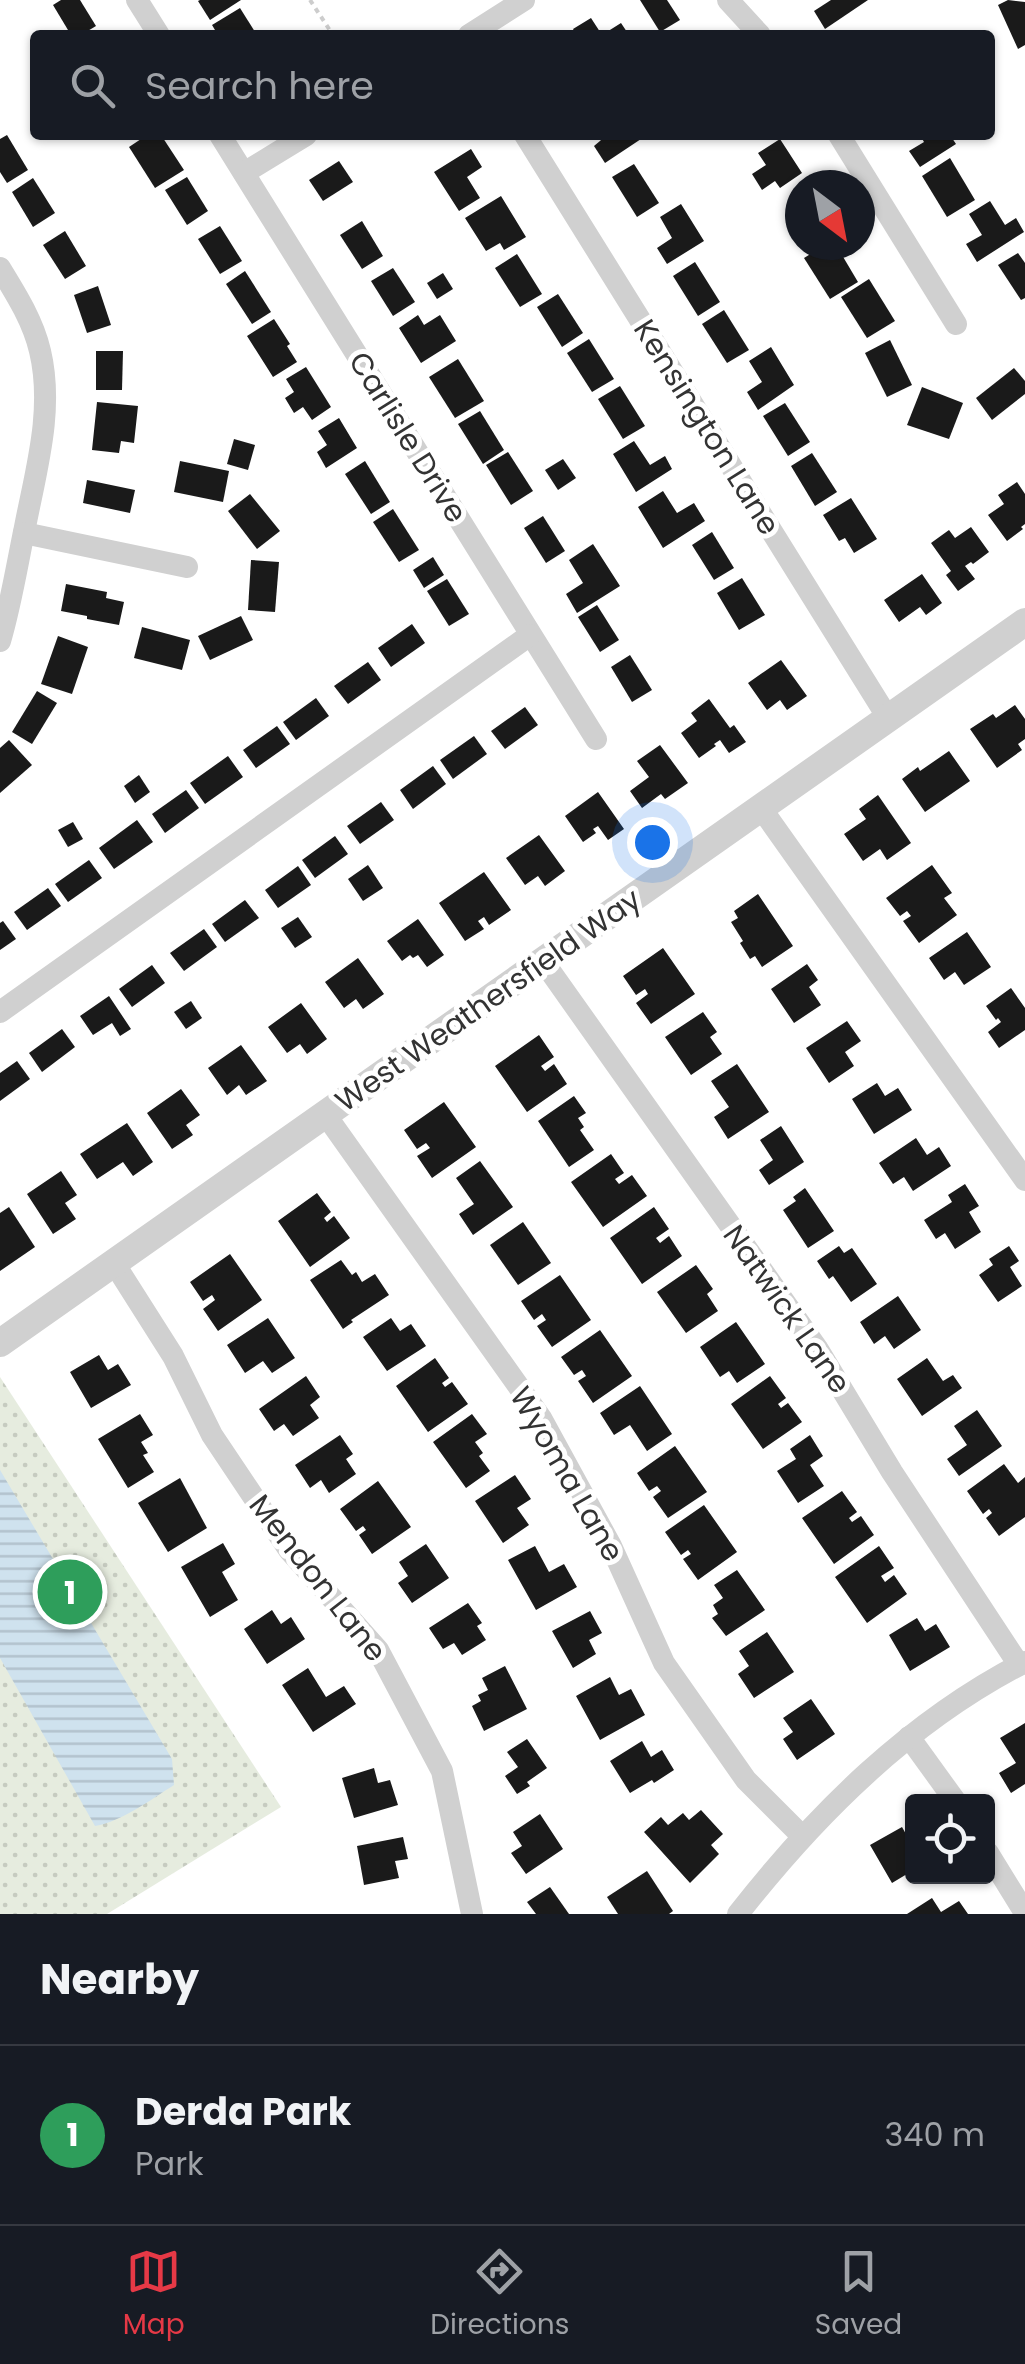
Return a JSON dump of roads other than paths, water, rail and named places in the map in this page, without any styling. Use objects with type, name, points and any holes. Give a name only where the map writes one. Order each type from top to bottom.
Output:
[{"type":"street","points":[[137,0],[156,30]]},
{"type":"street","points":[[476,30],[524,0]]},
{"type":"street","points":[[728,0],[755,30]]},
{"type":"street","name":"Carlisle Drive","points":[[223,140],[596,740]]},
{"type":"street","points":[[244,173],[298,140]]},
{"type":"street","name":"Kensington Lane","points":[[528,140],[888,718]]},
{"type":"street","points":[[841,140],[956,324]]},
{"type":"street","points":[[0,268],[36,336],[44,370],[46,408],[0,641]]},
{"type":"street","points":[[24,533],[188,567]]},
{"type":"street","name":"West Weathersfield Way","points":[[0,1343],[1024,626]]},
{"type":"street","points":[[0,1012],[530,635]]},
{"type":"street","points":[[761,808],[1025,1180]]},
{"type":"street","name":"Natwick Lane","points":[[543,961],[817,1348],[892,1472],[1022,1664]]},
{"type":"street","name":"Wyoma Lane","points":[[325,1114],[541,1418],[611,1546],[664,1663],[746,1780],[802,1836]]},
{"type":"street","name":"Mendon Lane","points":[[114,1263],[173,1356],[212,1435],[289,1550],[378,1650],[442,1771],[472,1914]]},
{"type":"street","points":[[738,1914],[802,1836],[909,1737],[1022,1664]]},
{"type":"street","points":[[909,1737],[950,1794]]},
{"type":"street","points":[[995,1864],[1025,1913]]},
{"type":"water","points":[[0,1470],[172,1759],[174,1785],[116,1820],[95,1826],[0,1658]]},
{"type":"place","name":"Derda Park","points":[[70,1592]]}]
